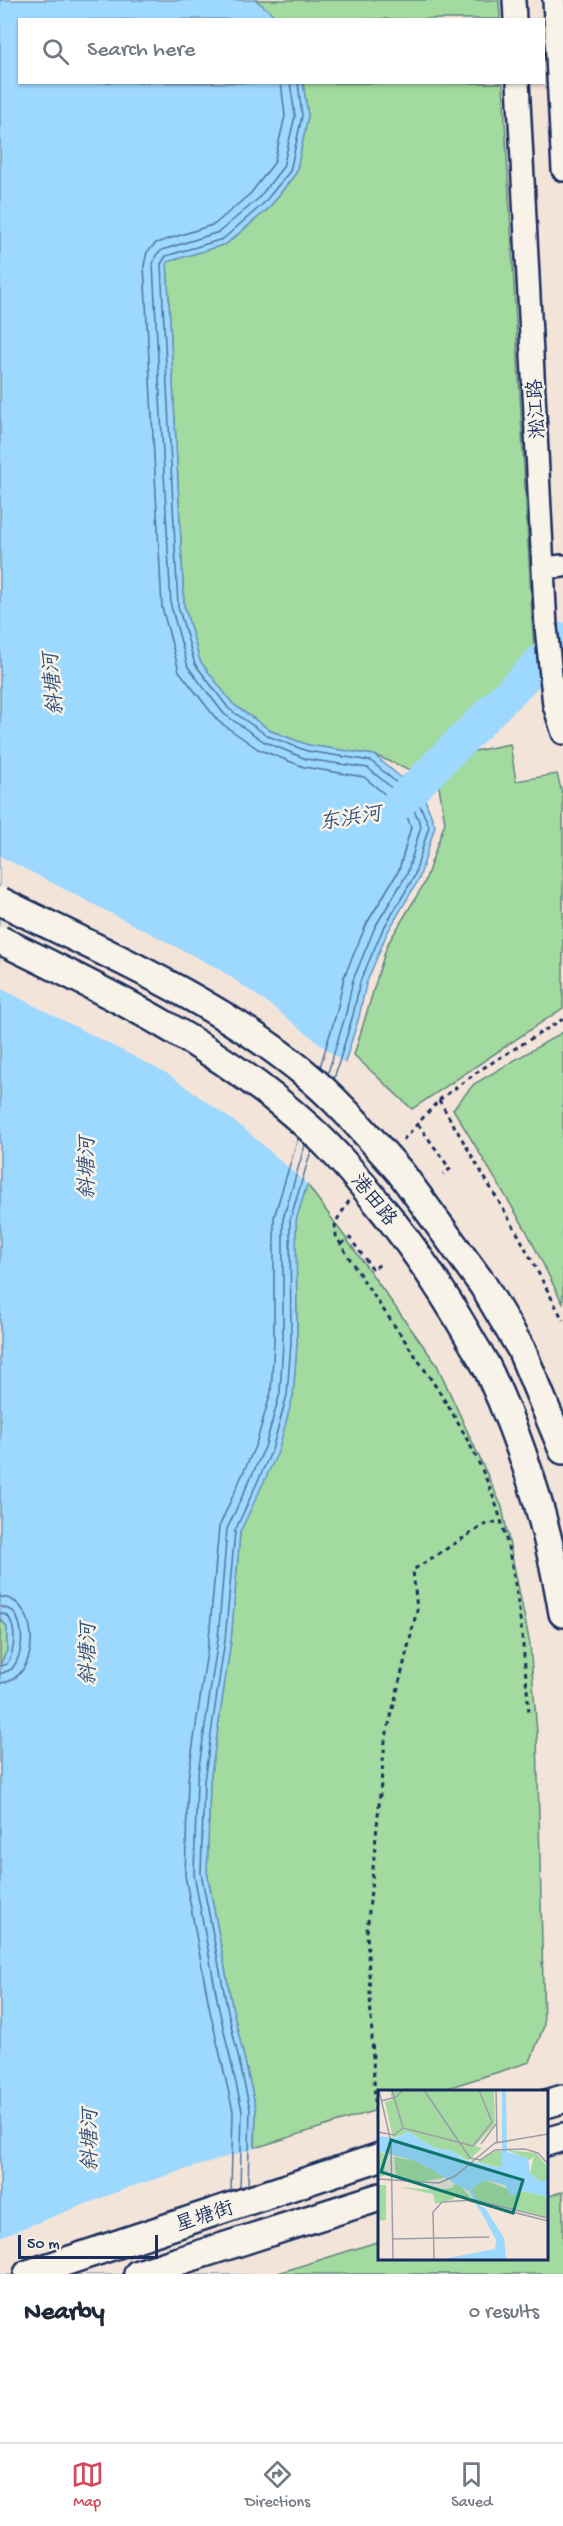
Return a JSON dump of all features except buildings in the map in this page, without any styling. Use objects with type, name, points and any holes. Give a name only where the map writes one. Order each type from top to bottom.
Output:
[{"type":"main road","name":"港田路","points":[[0,901],[182,992],[257,1038],[303,1072],[348,1113],[401,1173],[449,1235],[489,1294],[520,1349],[563,1450]]},
{"type":"main road","name":"港田路","points":[[0,940],[85,981],[174,1031],[254,1083],[292,1112],[330,1147],[392,1221],[419,1256],[489,1372],[516,1436],[539,1502],[556,1570],[563,1613]]},
{"type":"main road","points":[[548,2103],[563,2099]]},
{"type":"main road","points":[[548,2141],[563,2137]]},
{"type":"main road","name":"星塘街","points":[[28,2274],[378,2158]]},
{"type":"main road","name":"星塘街","points":[[138,2274],[378,2198]]},
{"type":"street","points":[[514,0],[515,18]]},
{"type":"street","points":[[554,0],[563,170]]},
{"type":"street","name":"淞江路","points":[[518,84],[553,567],[546,627],[554,705],[563,733]]},
{"type":"path","points":[[439,1100],[519,1236],[563,1320]]},
{"type":"path","points":[[418,1124],[450,1168],[443,1174]]},
{"type":"path","points":[[340,1244],[350,1238],[373,1270],[381,1263]]},
{"type":"path","points":[[376,2121],[367,1932],[385,1741],[417,1610],[413,1570],[484,1525],[501,1520]]},
{"type":"green space","points":[[256,0],[499,0],[500,18],[276,18]]},
{"type":"green space","points":[[303,84],[503,84],[534,652],[411,770],[374,755],[308,745],[271,731],[233,704],[200,662],[184,605],[167,262],[226,244],[268,209],[296,173],[308,116]]},
{"type":"green space","points":[[510,744],[516,781],[557,774],[563,796],[563,1008],[412,1109],[354,1055],[387,945],[424,884],[445,822],[438,781],[460,754]]},
{"type":"green space","points":[[563,1032],[563,1304],[526,1230],[453,1109],[474,1084]]},
{"type":"green space","points":[[307,1184],[437,1365],[502,1507],[530,1644],[537,1733],[544,2026],[530,2062],[441,2090],[378,2090],[378,2110],[255,2148],[256,2109],[232,2006],[207,1872],[210,1781],[231,1641],[240,1532],[293,1396],[297,1343],[296,1220]]},
{"type":"green space","points":[[0,1618],[7,1627],[7,1651],[0,1665]]},
{"type":"green space","points":[[563,2191],[563,2274],[275,2274],[378,2242],[378,2259],[548,2259],[548,2197]]},
{"type":"water","name":"斜塘河","points":[[0,0],[256,0],[276,18],[18,18],[18,84],[303,84],[308,116],[296,173],[268,209],[226,244],[167,262],[184,605],[200,661],[233,704],[271,731],[308,745],[374,755],[424,797],[435,826],[419,879],[387,933],[366,984],[359,1017],[296,1220],[297,1343],[293,1396],[278,1452],[240,1532],[231,1641],[210,1781],[207,1872],[232,2006],[256,2109],[250,2274],[0,2274],[0,1665],[7,1651],[7,1627],[0,1618]]},
{"type":"pier","points":[[0,856],[219,969],[269,1004],[347,1065],[310,1187],[247,1131],[168,1074],[0,988]]},
{"type":"pier","points":[[258,2147],[253,2274],[0,2274],[0,2237],[130,2187]]},
{"type":"waterway","name":"东浜河","points":[[379,815],[388,814],[563,639]]}]
